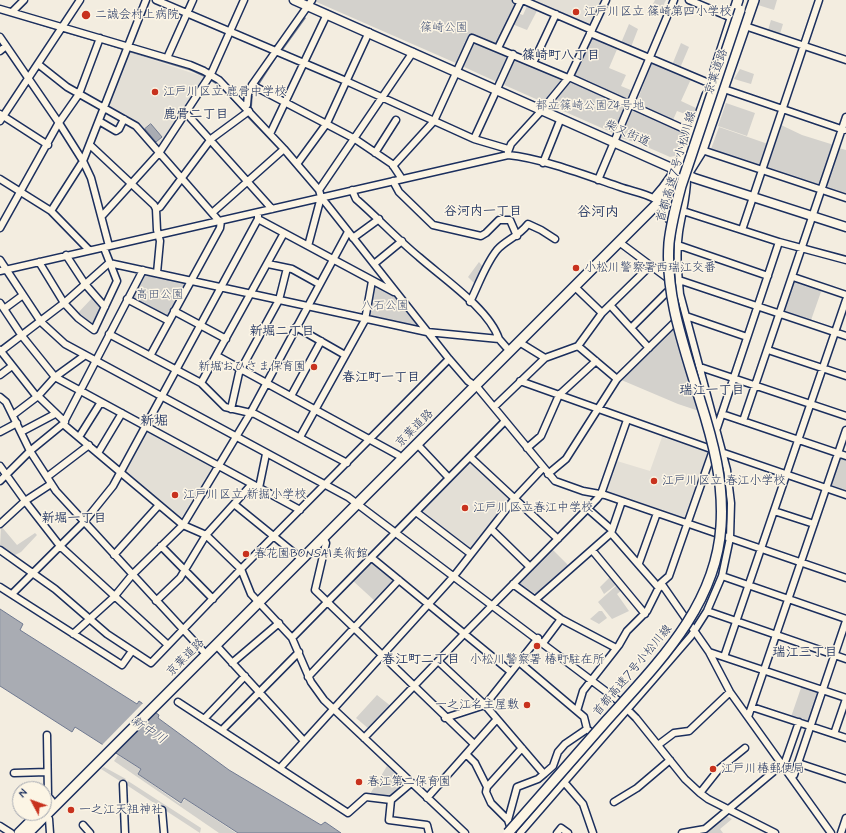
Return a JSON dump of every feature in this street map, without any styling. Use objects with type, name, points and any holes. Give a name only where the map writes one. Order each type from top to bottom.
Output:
[{"type":"highway","name":"京葉道路","points":[[28,833],[203,651],[323,538],[398,455],[520,342],[619,242],[657,200],[677,170],[693,133],[711,84],[738,0]]},
{"type":"highway","points":[[742,11],[743,0]]},
{"type":"highway","points":[[742,11],[748,0]]},
{"type":"highway","name":"京葉道路","points":[[156,700],[216,645],[298,556],[417,444],[506,346],[657,200],[687,174],[702,150],[754,0]]},
{"type":"highway","name":"首都高速7号小松川線","points":[[511,831],[674,642],[699,604],[714,567],[721,527],[721,487],[711,438],[674,306],[669,274],[669,243],[681,186],[742,11]]},
{"type":"highway","name":"京葉道路","points":[[52,801],[98,759]]},
{"type":"highway","points":[[19,833],[31,821]]},
{"type":"main road","name":"柴又街道","points":[[294,0],[310,3],[327,14],[677,170],[846,227]]},
{"type":"street","points":[[12,12],[24,0]]},
{"type":"street","points":[[48,144],[1,117],[80,0]]},
{"type":"street","points":[[51,210],[83,161],[146,0]]},
{"type":"street","points":[[156,0],[346,81],[474,139],[508,152],[657,200],[670,212],[666,244],[666,277],[668,292],[674,323],[711,451],[719,503],[717,534],[713,556],[704,585],[686,620],[661,653],[620,702],[590,731],[511,831],[504,833]]},
{"type":"street","points":[[167,58],[193,0]]},
{"type":"street","points":[[102,216],[159,153],[186,113],[211,74],[244,0]]},
{"type":"street","points":[[498,48],[519,0],[556,14],[650,58],[711,84]]},
{"type":"street","points":[[508,152],[511,144],[543,109],[568,78],[606,0]]},
{"type":"street","points":[[598,180],[674,0]]},
{"type":"street","points":[[689,0],[732,18]]},
{"type":"street","points":[[742,230],[819,0]]},
{"type":"street","points":[[156,209],[160,207],[211,139],[247,109],[248,94],[252,85],[310,3]]},
{"type":"street","points":[[0,9],[167,58],[211,74],[247,109],[297,164],[319,190],[321,197],[348,232],[449,359],[494,407],[548,474],[558,483],[601,494],[846,578]]},
{"type":"street","points":[[270,134],[327,14]]},
{"type":"street","points":[[533,63],[556,14]]},
{"type":"street","points":[[745,26],[846,60]]},
{"type":"street","points":[[297,164],[327,123],[369,32]]},
{"type":"street","points":[[0,37],[29,77],[59,123],[83,161],[91,178],[102,216],[109,263],[117,281],[94,330],[78,318],[64,303],[39,262]]},
{"type":"street","points":[[0,228],[59,123],[79,94],[100,38]]},
{"type":"street","points":[[393,166],[434,121],[472,38],[514,54],[693,133]]},
{"type":"street","points":[[0,51],[6,46]]},
{"type":"street","points":[[319,190],[413,52]]},
{"type":"street","points":[[474,139],[514,54]]},
{"type":"street","points":[[38,64],[79,94],[136,126],[220,221],[220,228],[150,356]]},
{"type":"street","points":[[252,85],[355,139],[393,166],[402,179]]},
{"type":"street","points":[[724,88],[844,130]]},
{"type":"street","points":[[186,113],[211,139],[272,209]]},
{"type":"street","points":[[543,163],[561,118]]},
{"type":"street","points":[[743,421],[803,248],[821,190],[844,130],[846,118]]},
{"type":"street","points":[[99,121],[116,131],[119,129],[124,119]]},
{"type":"street","points":[[375,152],[396,120]]},
{"type":"street","points":[[90,145],[156,209],[158,235],[160,241],[157,273]]},
{"type":"street","points":[[212,213],[284,149]]},
{"type":"street","points":[[702,150],[846,198]]},
{"type":"street","points":[[0,271],[220,221],[258,216],[272,209],[402,179],[508,152]]},
{"type":"street","points":[[520,833],[628,710],[694,631],[706,611],[722,576],[730,538],[730,497],[724,453],[686,316],[679,280],[678,245],[683,211],[688,192],[687,174]]},
{"type":"street","points":[[0,179],[51,210],[89,250]]},
{"type":"street","points":[[393,181],[399,192],[432,225],[481,236],[499,220],[510,220],[517,236]]},
{"type":"street","points":[[352,190],[356,199],[491,321],[499,339],[506,346]]},
{"type":"street","points":[[308,246],[321,197]]},
{"type":"street","points":[[683,211],[779,242],[846,260]]},
{"type":"street","points":[[258,216],[284,233],[395,292]]},
{"type":"street","points":[[12,594],[84,522],[104,499],[121,472],[222,288],[258,216]]},
{"type":"street","points":[[353,238],[379,219]]},
{"type":"street","points":[[470,302],[488,263],[499,248],[517,236],[528,224],[541,230],[555,240]]},
{"type":"street","points":[[73,634],[114,597],[132,575],[183,525],[236,438],[348,232]]},
{"type":"street","points":[[202,383],[284,233]]},
{"type":"street","points":[[374,264],[402,241]]},
{"type":"street","points":[[619,242],[666,277]]},
{"type":"street","points":[[717,428],[779,242]]},
{"type":"street","points":[[678,245],[768,276]]},
{"type":"street","points":[[66,255],[85,284],[105,307]]},
{"type":"street","points":[[0,260],[41,322],[58,339],[84,356],[355,502],[540,640],[620,702],[691,785],[708,800],[776,833]]},
{"type":"street","points":[[109,263],[191,280],[365,320],[427,332],[499,339]]},
{"type":"street","points":[[109,263],[41,322],[1,350],[37,396],[64,423],[183,525],[206,535],[241,569],[251,594],[292,638],[308,677],[315,688],[333,709],[465,833]]},
{"type":"street","points":[[268,264],[287,268],[319,284]]},
{"type":"street","points":[[494,407],[545,358],[578,346],[610,304],[650,266]]},
{"type":"street","points":[[231,409],[239,373],[279,300],[287,268]]},
{"type":"street","points":[[0,481],[30,451],[64,423],[143,270]]},
{"type":"street","points":[[793,277],[846,295]]},
{"type":"street","points":[[679,280],[846,336]]},
{"type":"street","points":[[300,437],[365,320],[372,281]]},
{"type":"street","points":[[575,287],[602,313]]},
{"type":"street","points":[[630,328],[668,292]]},
{"type":"street","points":[[4,309],[23,295]]},
{"type":"street","points":[[127,299],[169,321]]},
{"type":"street","points":[[724,657],[846,300]]},
{"type":"street","points":[[0,303],[22,336],[55,377],[300,510]]},
{"type":"street","points":[[610,304],[649,348]]},
{"type":"street","points":[[174,311],[226,339]]},
{"type":"street","points":[[686,316],[747,337]]},
{"type":"street","points":[[548,474],[566,459],[617,379],[674,323]]},
{"type":"street","points":[[296,326],[345,355]]},
{"type":"street","points":[[109,334],[202,383],[224,407],[250,412],[347,462]]},
{"type":"street","points":[[291,396],[321,341]]},
{"type":"street","points":[[520,342],[545,358]]},
{"type":"street","points":[[578,346],[617,379]]},
{"type":"street","points":[[768,350],[846,376]]},
{"type":"street","points":[[13,416],[37,396],[55,377],[84,356]]},
{"type":"street","points":[[217,356],[398,455]]},
{"type":"street","points":[[0,550],[32,573],[107,634],[151,663],[241,569],[449,359]]},
{"type":"street","points":[[527,448],[541,436],[547,418],[559,395],[596,361]]},
{"type":"street","points":[[0,375],[12,366]]},
{"type":"street","points":[[700,367],[846,416]]},
{"type":"street","points":[[520,381],[711,451]]},
{"type":"street","points":[[0,397],[6,402],[30,451],[51,484],[132,575],[203,651]]},
{"type":"street","points":[[79,436],[101,402]]},
{"type":"street","points":[[98,453],[122,413]]},
{"type":"street","points":[[21,432],[55,414]]},
{"type":"street","points":[[722,414],[846,456]]},
{"type":"street","points":[[364,738],[601,494],[627,420]]},
{"type":"street","points":[[292,638],[505,421]]},
{"type":"street","points":[[0,432],[17,423]]},
{"type":"street","points":[[748,717],[846,430]]},
{"type":"street","points":[[417,444],[449,478]]},
{"type":"street","points":[[47,477],[89,445]]},
{"type":"street","points":[[578,708],[583,691],[591,679],[616,648],[627,631],[645,614],[660,586],[669,576],[711,451]]},
{"type":"street","points":[[724,453],[846,494]]},
{"type":"street","points":[[259,488],[266,454]]},
{"type":"street","points":[[470,457],[558,539]]},
{"type":"street","points":[[0,466],[24,501],[60,546],[168,645]]},
{"type":"street","points":[[280,768],[454,576],[515,498],[543,468]]},
{"type":"street","points":[[0,524],[24,501],[51,484]]},
{"type":"street","points":[[156,601],[180,578],[206,535],[252,484]]},
{"type":"street","points":[[535,600],[612,532],[622,501]]},
{"type":"street","points":[[234,504],[298,556]]},
{"type":"street","points":[[114,555],[159,505]]},
{"type":"street","points":[[588,509],[612,532],[660,586],[686,620],[709,652],[730,692],[831,833]]},
{"type":"street","points":[[774,511],[814,524]]},
{"type":"street","points":[[416,512],[471,554]]},
{"type":"street","points":[[638,562],[657,513]]},
{"type":"street","points":[[491,529],[530,567]]},
{"type":"street","points":[[323,538],[326,543],[315,590],[415,685],[445,718],[474,744]]},
{"type":"street","points":[[161,546],[213,599]]},
{"type":"street","points":[[592,550],[645,614]]},
{"type":"street","points":[[372,558],[511,672]]},
{"type":"street","points":[[722,576],[846,620],[798,763],[791,777]]},
{"type":"street","points":[[308,677],[399,580]]},
{"type":"street","points":[[513,584],[562,619],[616,648]]},
{"type":"street","points":[[0,587],[122,666],[132,651]]},
{"type":"street","points":[[706,611],[846,659]]},
{"type":"street","points":[[445,718],[485,705],[519,662],[562,619]]},
{"type":"street","points":[[232,662],[279,623]]},
{"type":"street","points":[[216,645],[304,741]]},
{"type":"street","points":[[222,730],[299,652]]},
{"type":"street","points":[[709,652],[846,699],[834,734]]},
{"type":"street","points":[[438,661],[485,705],[544,774]]},
{"type":"street","points":[[519,662],[578,708],[584,716],[590,731]]},
{"type":"street","points":[[204,719],[245,676]]},
{"type":"street","points":[[658,745],[674,733],[689,731],[730,692]]},
{"type":"street","points":[[178,702],[348,813],[366,796],[391,800]]},
{"type":"street","points":[[752,707],[846,738]]},
{"type":"street","points":[[427,798],[497,719]]},
{"type":"street","points":[[682,833],[705,829],[785,762],[799,722]]},
{"type":"street","points":[[508,820],[517,787],[538,779],[553,766],[558,752],[565,744],[590,731]]},
{"type":"street","points":[[47,735],[48,781]]},
{"type":"street","points":[[487,787],[522,748]]},
{"type":"street","points":[[700,793],[719,769],[745,748]]},
{"type":"street","points":[[466,754],[475,763],[487,787],[486,792],[491,803],[508,820],[511,831]]},
{"type":"street","points":[[614,802],[637,788],[670,760]]},
{"type":"street","points":[[798,763],[846,779]]},
{"type":"street","points":[[14,773],[48,772]]},
{"type":"street","points":[[411,782],[391,800],[388,820],[427,825],[429,833]]},
{"type":"street","points":[[564,782],[583,804],[593,833]]},
{"type":"street","points":[[123,784],[125,833]]},
{"type":"street","points":[[162,810],[164,833]]},
{"type":"street","points":[[841,833],[846,818]]},
{"type":"street","points":[[49,821],[50,833]]},
{"type":"street","points":[[83,825],[90,833]]},
{"type":"street","points":[[0,826],[11,833]]},
{"type":"street","points":[[557,833],[561,828],[564,828],[568,833]]},
{"type":"shaded area","name":"江戸川区立 篠崎第四小学校","points":[[526,0],[602,0],[591,25],[588,26]]},
{"type":"shaded area","name":"江戸川区立 鹿骨中学校","points":[[129,52],[204,77],[205,80],[167,138],[157,146],[135,121],[109,108],[108,105]]},
{"type":"shaded area","name":"江戸川区立 新掘小学校","points":[[149,432],[213,465],[214,468],[185,516],[181,517],[126,475],[125,470],[146,433]]},
{"type":"shaded area","name":"江戸川区立 春江小学校","points":[[662,437],[708,452],[684,518],[607,491],[617,461],[650,471]]},
{"type":"shaded area","name":"江戸川区立春江中学校","points":[[468,461],[471,461],[508,494],[509,503],[471,550],[420,512]]},
{"type":"green space","name":"篠崎公園","points":[[312,0],[511,0],[516,2],[512,11],[514,12],[497,47],[471,36],[458,64]]},
{"type":"green space","points":[[655,0],[666,0],[662,8],[653,4]]},
{"type":"green space","points":[[760,0],[777,0],[774,10],[758,5]]},
{"type":"green space","points":[[528,4],[538,9],[527,30],[512,24],[517,13],[523,15]]},
{"type":"green space","points":[[771,20],[783,24],[780,34],[768,30]]},
{"type":"green space","points":[[629,24],[638,29],[631,47],[621,43]]},
{"type":"green space","points":[[591,37],[618,47],[609,68],[626,75],[621,86],[633,91],[628,101],[573,76]]},
{"type":"green space","name":"篠崎公園","points":[[474,40],[511,55],[499,83],[462,66]]},
{"type":"green space","points":[[681,43],[689,47],[680,68],[672,65]]},
{"type":"green space","points":[[515,58],[562,78],[563,80],[545,103],[502,84]]},
{"type":"green space","points":[[652,62],[691,79],[681,101],[696,108],[693,117],[677,111],[673,120],[636,104]]},
{"type":"green space","points":[[740,69],[754,74],[751,84],[734,79]]},
{"type":"green space","name":"都立篠崎公園24号地","points":[[570,80],[626,105],[613,133],[552,106]]},
{"type":"green space","points":[[726,103],[755,113],[747,136],[718,126]]},
{"type":"green space","points":[[633,109],[687,133],[675,156],[670,157],[638,143],[621,138]]},
{"type":"green space","points":[[781,125],[802,135],[834,145],[820,185],[767,168]]},
{"type":"green space","points":[[719,127],[768,144],[760,166],[711,149]]},
{"type":"green space","points":[[839,148],[846,150],[846,194],[825,187]]},
{"type":"green space","points":[[479,262],[484,268],[476,285],[468,277]]},
{"type":"green space","name":"高田公園","points":[[143,275],[187,283],[168,318],[131,299]]},
{"type":"green space","points":[[794,280],[822,289],[810,323],[782,313]]},
{"type":"green space","name":"八石公園","points":[[374,285],[394,293],[420,327],[419,329],[367,317]]},
{"type":"green space","points":[[93,297],[102,307],[93,327],[77,314]]},
{"type":"green space","points":[[674,325],[699,411],[678,404],[619,379]]},
{"type":"green space","points":[[846,456],[846,494],[829,487],[838,457]]},
{"type":"green space","points":[[1,526],[17,545],[35,533],[37,535],[21,552],[13,556],[0,547]]},
{"type":"green space","points":[[552,549],[570,567],[537,595],[518,582]]},
{"type":"green space","points":[[372,559],[397,580],[376,602],[352,580]]},
{"type":"green space","points":[[611,576],[617,584],[604,594],[600,587]]},
{"type":"green space","points":[[617,585],[622,590],[617,594],[629,611],[612,619],[598,602]]},
{"type":"green space","points":[[599,611],[602,611],[607,618],[599,624],[590,619]]},
{"type":"green space","points":[[802,685],[819,691],[820,694],[808,723],[791,717]]},
{"type":"green space","points":[[377,695],[392,707],[369,729],[356,718]]},
{"type":"green space","points":[[118,755],[141,769],[138,774],[180,804],[185,799],[236,833],[219,833],[114,761]]},
{"type":"green space","points":[[387,766],[407,784],[391,798],[370,794]]},
{"type":"green space","points":[[104,767],[126,779],[123,783],[101,769]]},
{"type":"green space","points":[[128,781],[201,828],[200,833],[125,784]]},
{"type":"green space","points":[[724,815],[732,819],[720,829],[723,833],[703,833]]},
{"type":"water","points":[[151,124],[162,137],[156,142],[145,129]]},
{"type":"water","name":"新中川","points":[[0,609],[23,624],[20,630],[137,704],[139,701],[159,715],[158,718],[229,770],[321,825],[325,822],[341,833],[238,833],[184,798],[181,803],[138,774],[141,769],[75,727],[72,732],[0,686]]},
{"type":"pier","points":[[144,702],[156,710],[113,754],[101,746]]},
{"type":"waterway","points":[[0,12],[58,30]]},
{"type":"waterway","points":[[282,50],[305,18]]},
{"type":"waterway","points":[[61,31],[96,41]]},
{"type":"waterway","points":[[100,42],[125,50]]},
{"type":"waterway","points":[[128,51],[191,70],[206,77]]},
{"type":"waterway","points":[[258,85],[276,57]]},
{"type":"waterway","points":[[209,79],[219,85],[244,112]]},
{"type":"waterway","points":[[251,110],[252,96]]},
{"type":"waterway","points":[[246,115],[279,149]]},
{"type":"waterway","points":[[286,157],[314,189]]},
{"type":"place","name":"江戸川区立 篠崎第四小学校","points":[[576,12]]},
{"type":"place","name":"二誠会村上病院","points":[[86,15]]},
{"type":"place","name":"江戸川区立 鹿骨中学校","points":[[155,92]]},
{"type":"place","name":"小松川警察署西瑞江交番","points":[[576,268]]},
{"type":"place","name":"新堀おひさま保育園","points":[[314,367]]},
{"type":"place","name":"江戸川区立 春江小学校","points":[[654,481]]},
{"type":"place","name":"江戸川区立 新掘小学校","points":[[175,495]]},
{"type":"place","name":"江戸川区立春江中学校","points":[[465,508]]},
{"type":"place","name":"春花園BONSAI美術館","points":[[246,554]]},
{"type":"place","name":"小松川警察署 椿町駐在所","points":[[537,646]]},
{"type":"place","name":"一之江名主屋敷","points":[[527,705]]},
{"type":"place","name":"江戸川椿郵便局","points":[[713,769]]},
{"type":"place","name":"春江第二保育園","points":[[359,782]]},
{"type":"place","name":"一之江天祖神社","points":[[71,810]]},
{"type":"district","name":"篠崎町八丁目","points":[[561,56]]},
{"type":"district","name":"鹿骨二丁目","points":[[196,115]]},
{"type":"district","name":"谷河内一丁目","points":[[483,212]]},
{"type":"district","name":"谷河内","points":[[598,213]]},
{"type":"district","name":"新堀二丁目","points":[[282,332]]},
{"type":"district","name":"春江町一丁目","points":[[381,378]]},
{"type":"district","name":"瑞江一丁目","points":[[712,391]]},
{"type":"district","name":"新堀","points":[[154,422]]},
{"type":"district","name":"新堀一丁目","points":[[74,519]]},
{"type":"district","name":"瑞江三丁目","points":[[805,653]]},
{"type":"district","name":"春江町二丁目","points":[[421,660]]}]
